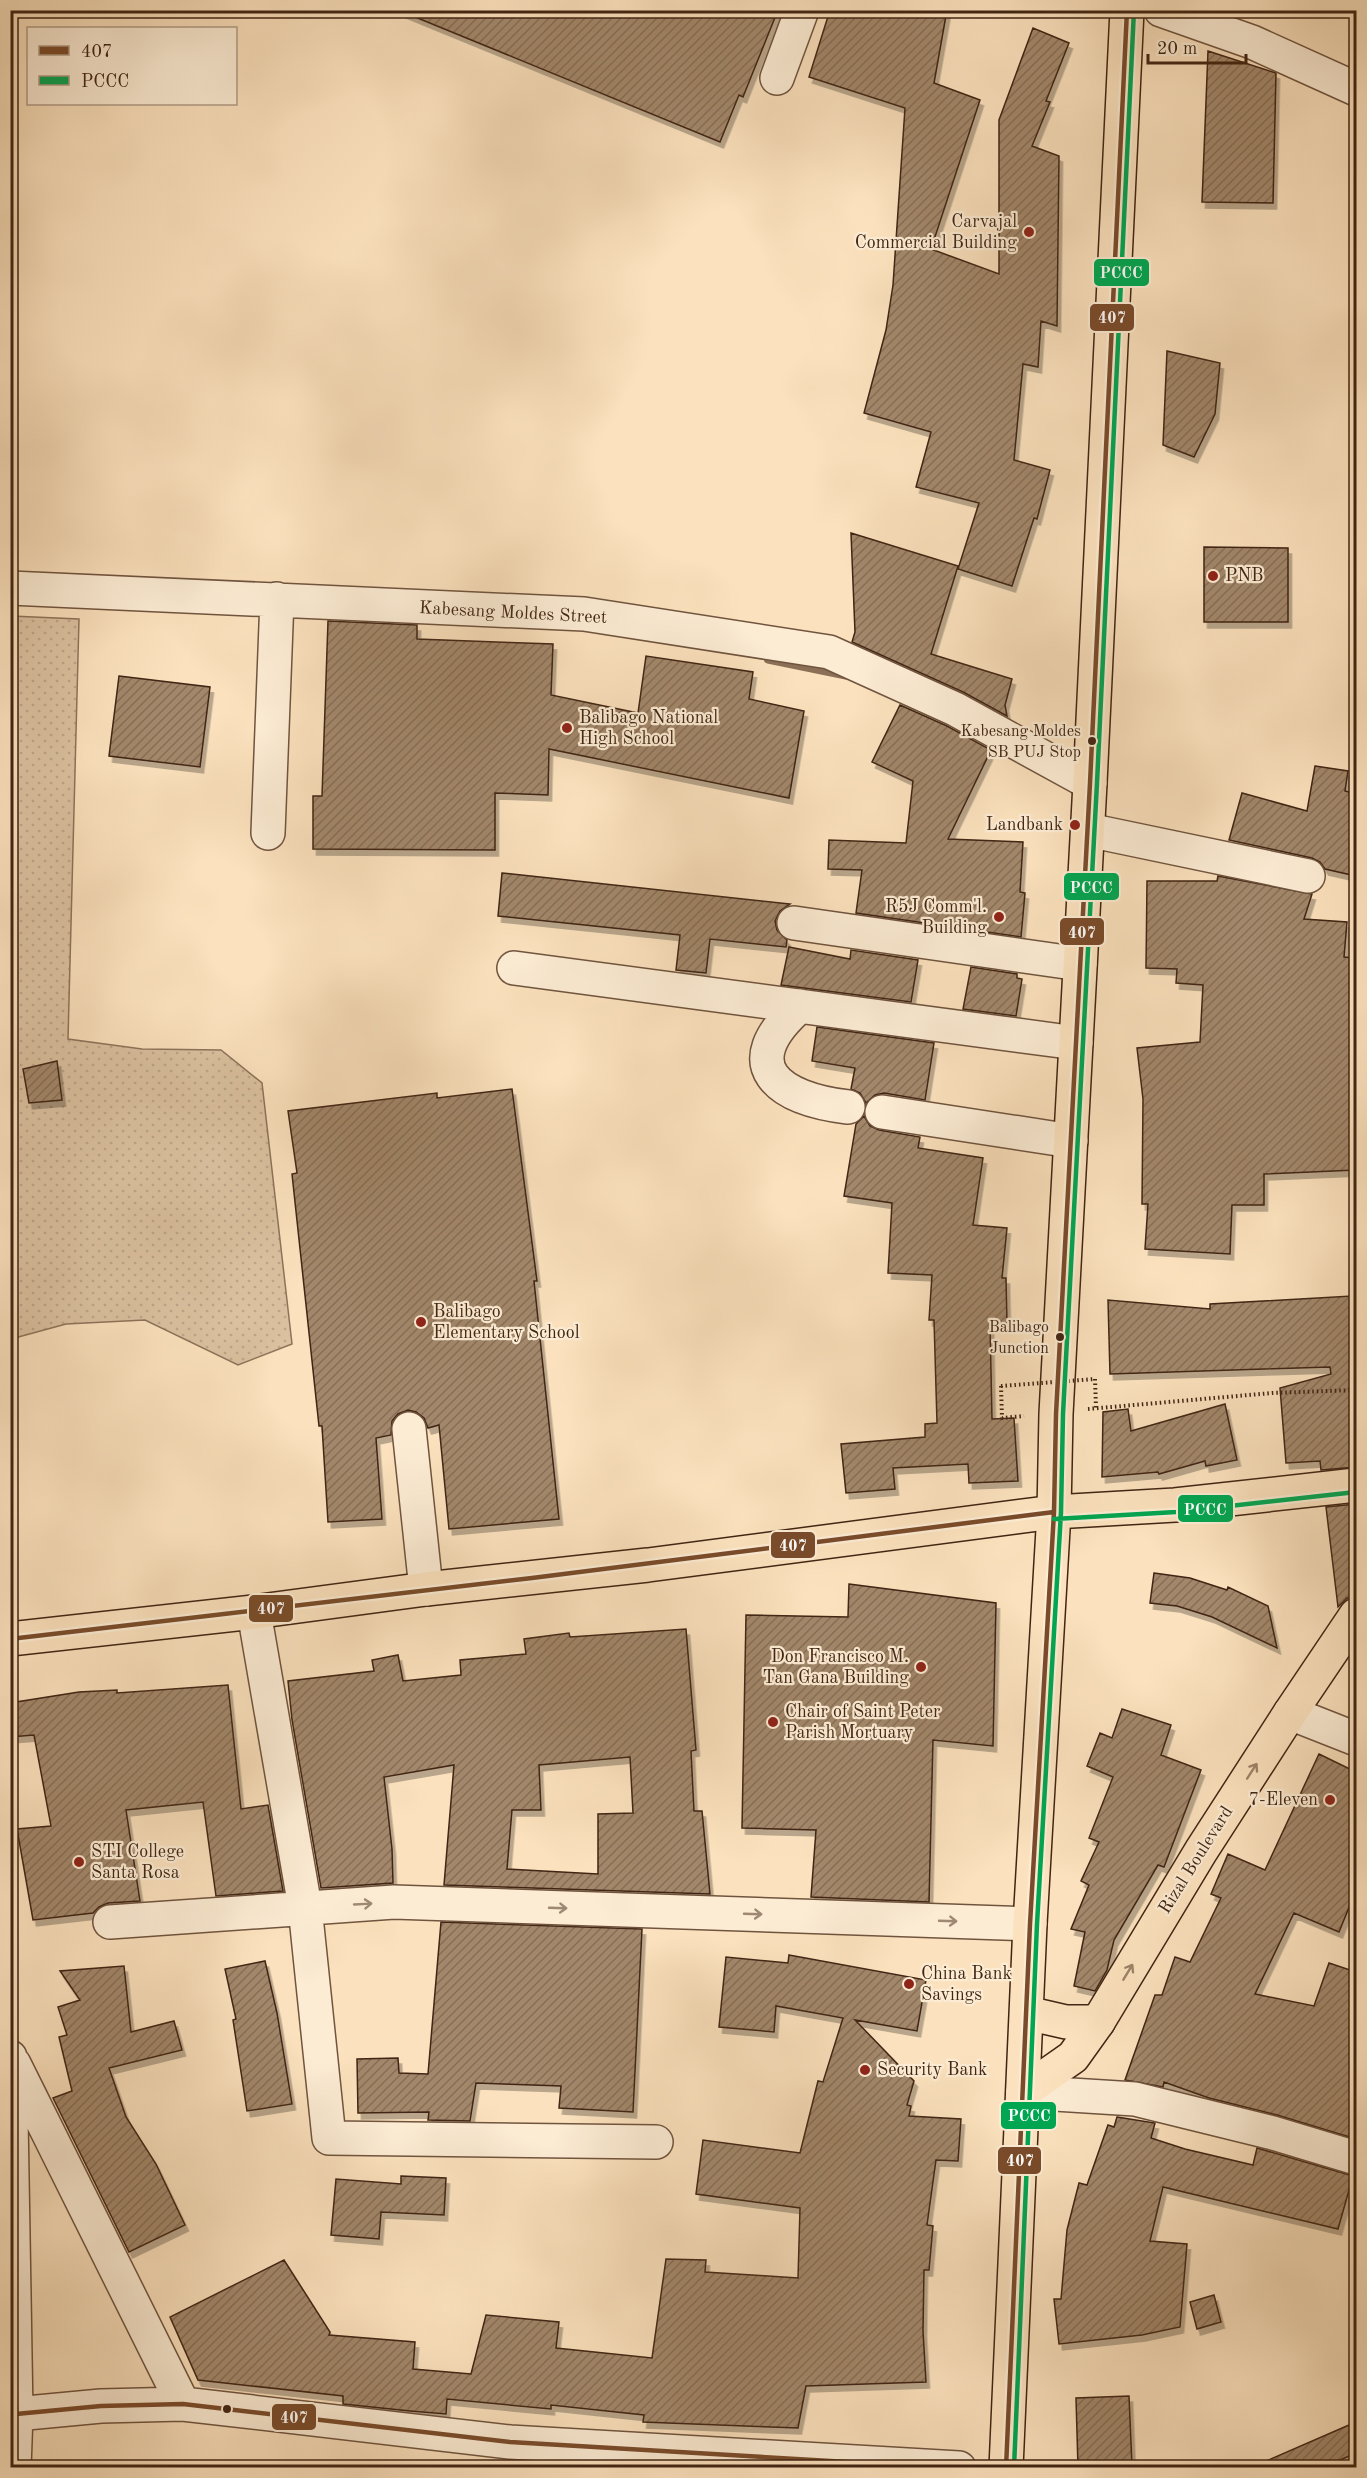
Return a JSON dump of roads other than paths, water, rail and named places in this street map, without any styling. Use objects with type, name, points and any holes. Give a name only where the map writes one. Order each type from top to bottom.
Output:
[{"type":"main road","points":[[1006,2468],[1030,1924],[1054,1512],[1056,1414],[1088,830],[1127,10]]},
{"type":"main road","points":[[10,1639],[648,1565],[1054,1512],[1175,1505],[1356,1485]]},
{"type":"main road","name":"Rizal Boulevard","points":[[1023,2092],[1073,2057],[1098,2022],[1201,1851],[1356,1615]]},
{"type":"main road","points":[[1027,2013],[1066,2022],[1098,2022]]},
{"type":"street","points":[[777,78],[802,10]]},
{"type":"street","points":[[1161,10],[1251,42],[1356,89]]},
{"type":"street","name":"Kabesang Moldes Street","points":[[10,588],[277,599],[366,606],[584,614],[830,652],[955,710],[1090,783]]},
{"type":"street","points":[[268,833],[277,599]]},
{"type":"street","points":[[1088,830],[1308,876]]},
{"type":"street","points":[[794,923],[1080,964]]},
{"type":"street","points":[[514,968],[1076,1043]]},
{"type":"street","points":[[800,1006],[781,1023],[770,1040],[766,1058],[772,1078],[801,1096],[848,1107]]},
{"type":"street","points":[[882,1112],[1071,1141]]},
{"type":"street","points":[[409,1429],[426,1589]]},
{"type":"street","points":[[254,1612],[305,1907],[329,2138],[656,2142]]},
{"type":"street","points":[[1290,1713],[1356,1739]]},
{"type":"street","points":[[110,1922],[394,1902],[1030,1924]]},
{"type":"street","points":[[10,2057],[16,2414],[14,2468]]},
{"type":"street","points":[[10,2057],[183,2404]]},
{"type":"street","points":[[1023,2092],[1135,2099],[1273,2133],[1356,2158]]},
{"type":"street","points":[[16,2414],[101,2406],[183,2404],[509,2455],[959,2468]]},
{"type":"waterway","points":[[768,659],[846,675]]},
{"type":"place","name":"Carvajal Commercial Building","points":[[1029,232]]},
{"type":"place","name":"PNB","points":[[1213,576]]},
{"type":"place","name":"Balibago National High School","points":[[567,728]]},
{"type":"place","name":"Kabesang Moldes SB PUJ Stop","points":[[1092,741]]},
{"type":"place","name":"Landbank","points":[[1075,825]]},
{"type":"place","name":"R5J Comm'l. Building","points":[[999,917]]},
{"type":"place","name":"Balibago Elementary School","points":[[421,1322]]},
{"type":"place","name":"Balibago Junction","points":[[1060,1337]]},
{"type":"place","name":"Don Francisco M. Tan Gana Building","points":[[921,1667]]},
{"type":"place","name":"Chair of Saint Peter Parish Mortuary","points":[[773,1722]]},
{"type":"place","name":"7-Eleven","points":[[1330,1800]]},
{"type":"place","name":"STI College Santa Rosa","points":[[79,1862]]},
{"type":"place","name":"China Bank Savings","points":[[909,1984]]},
{"type":"place","name":"Security Bank","points":[[865,2070]]}]
